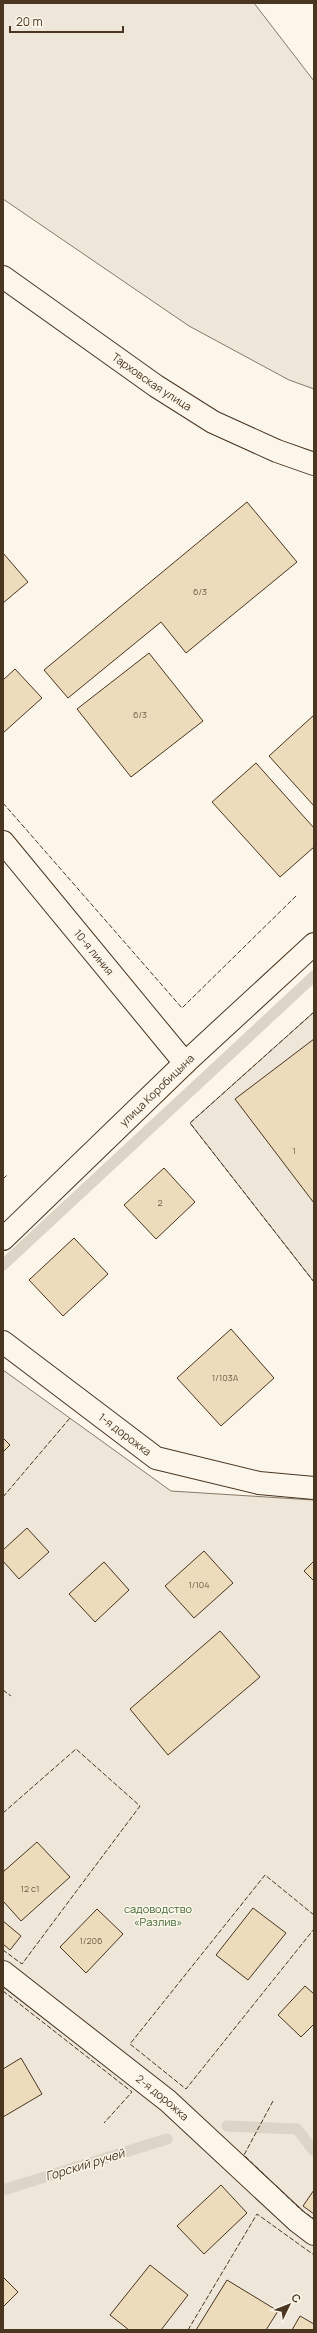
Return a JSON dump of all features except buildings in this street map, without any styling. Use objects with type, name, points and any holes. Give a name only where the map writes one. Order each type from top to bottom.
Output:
[{"type":"street","name":"Тарховская улица","points":[[3,277],[156,386],[213,422],[277,451],[314,464]]},
{"type":"street","name":"10-я линия","points":[[3,842],[185,1063]]},
{"type":"street","name":"улица Коробицына","points":[[3,1239],[185,1063],[314,944]]},
{"type":"street","name":"1-я дорожка","points":[[3,1342],[156,1458],[259,1483],[314,1488]]},
{"type":"street","name":"2-я дорожка","points":[[3,1972],[168,2101],[297,2221],[314,2234]]},
{"type":"green space","points":[[3,3],[254,3],[314,81],[314,389],[289,380],[189,326],[3,199]]},
{"type":"green space","points":[[314,1012],[314,1282],[190,1123]]},
{"type":"green space","name":"садоводство «Разлив»","points":[[3,1370],[171,1491],[314,1500],[314,2330],[3,2330]]},
{"type":"waterway","points":[[3,1265],[314,976]]},
{"type":"waterway","name":"Горский ручей","points":[[227,2126],[297,2129],[314,2151]]},
{"type":"waterway","name":"Горский ручей","points":[[3,2190],[167,2139]]},
{"type":"fence","points":[[3,803],[182,1008],[296,896]]},
{"type":"fence","points":[[314,1012],[190,1123],[314,1282]]},
{"type":"fence","points":[[3,1179],[7,1175]]},
{"type":"fence","points":[[3,1497],[70,1418]]},
{"type":"fence","points":[[3,1690],[11,1696]]},
{"type":"fence","points":[[3,1813],[76,1749],[140,1806],[22,1964],[3,1950]]},
{"type":"fence","points":[[314,1915],[265,1875],[130,2044],[186,2089],[314,1929]]},
{"type":"fence","points":[[3,1991],[132,2092],[104,2123]]},
{"type":"fence","points":[[273,2101],[244,2155],[300,2209],[314,2219]]},
{"type":"fence","points":[[188,2330],[257,2214],[314,2255]]}]
